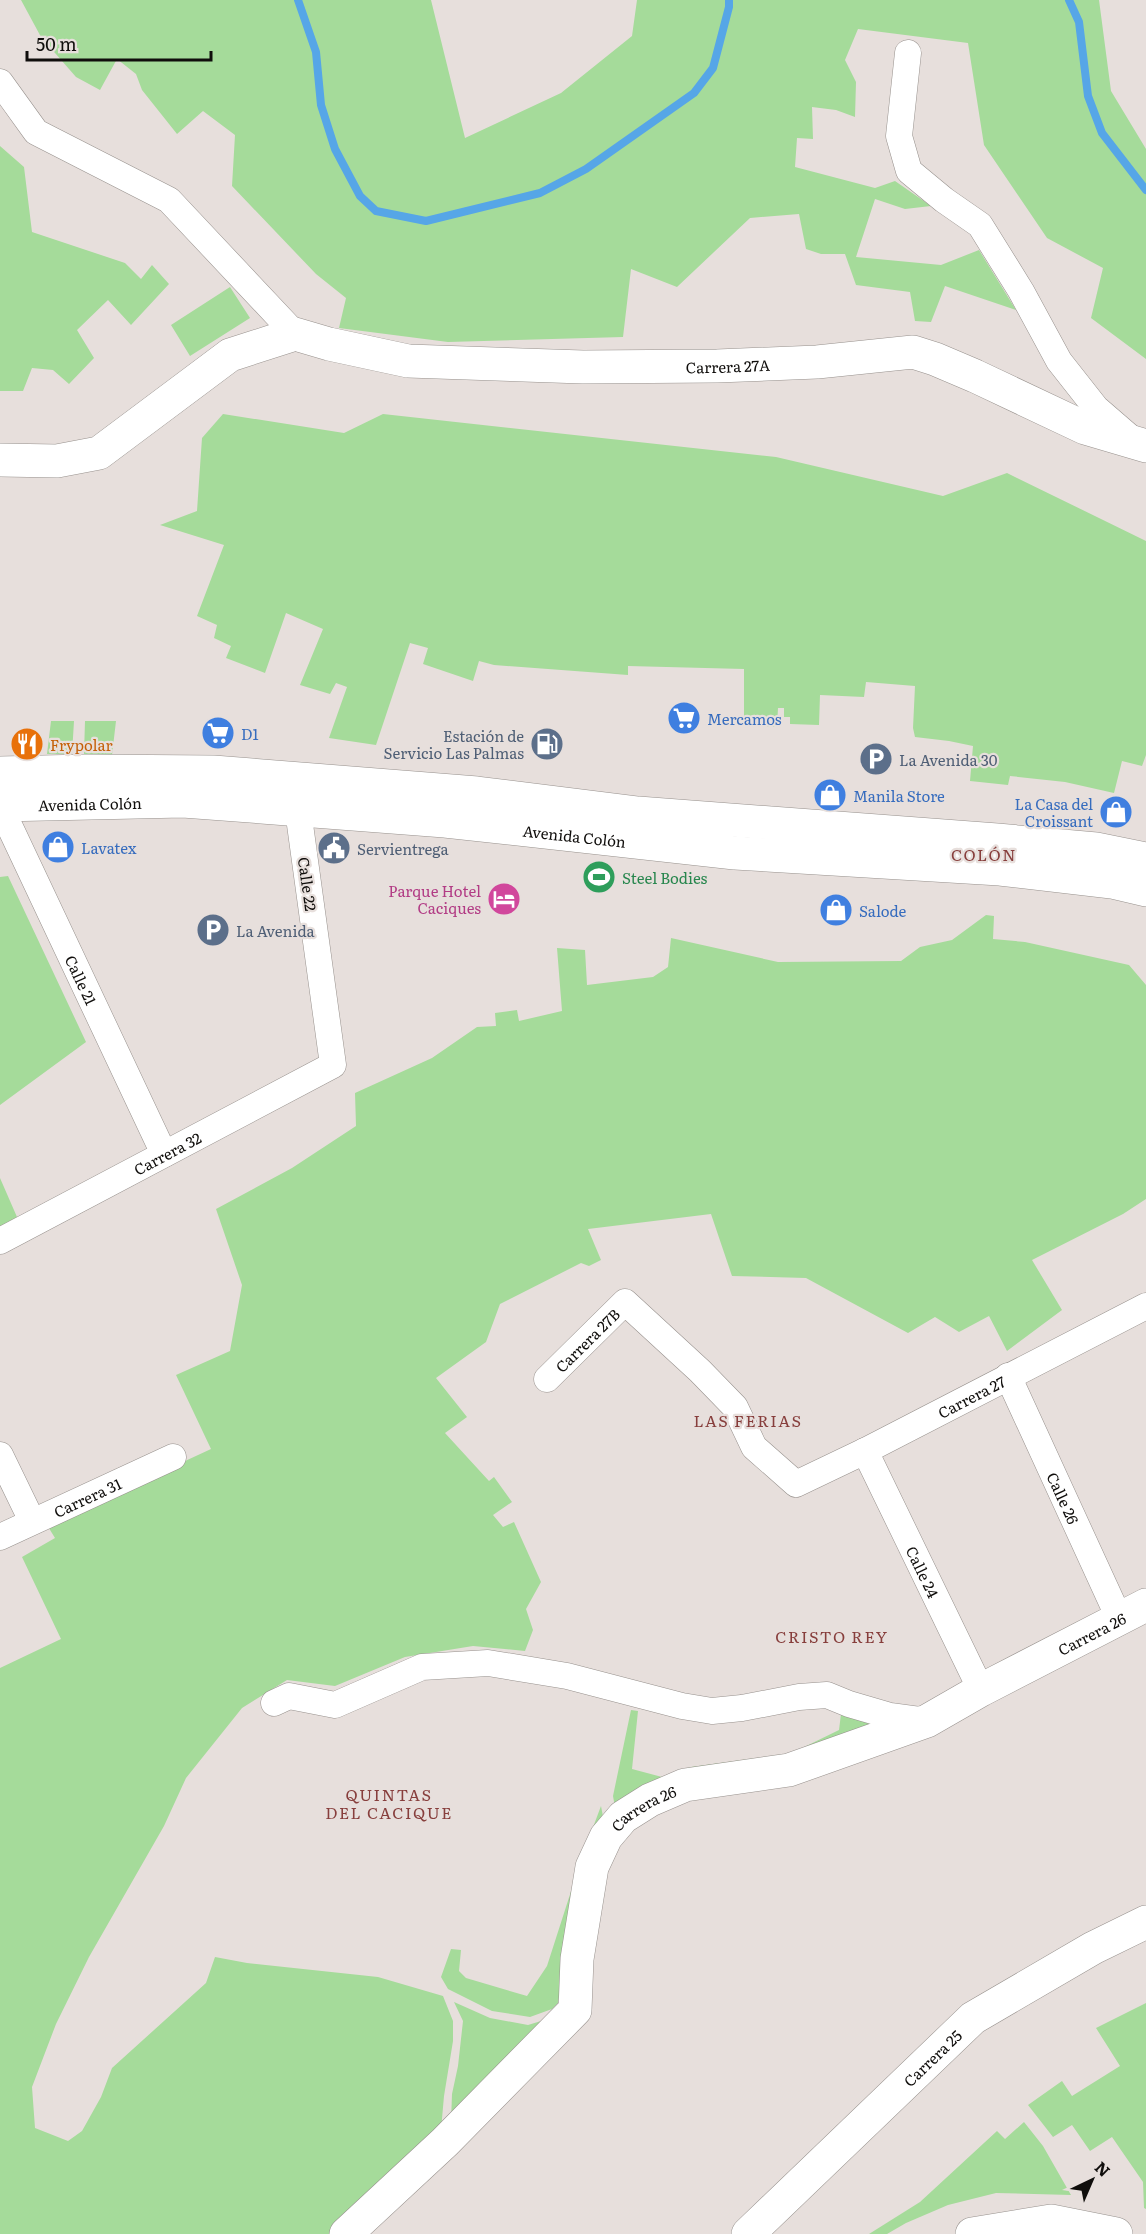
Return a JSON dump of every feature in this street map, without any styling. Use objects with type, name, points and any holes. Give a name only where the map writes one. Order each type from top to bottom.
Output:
[{"type":"main road","name":"Carrera 27A","points":[[295,333],[329,344],[408,361],[583,367],[717,366],[817,362],[913,352],[975,376],[1085,428],[1142,445]]},
{"type":"main road","points":[[0,460],[57,461],[99,453],[230,355],[295,333]]},
{"type":"main road","name":"Avenida Colón","points":[[0,773],[213,772],[475,809],[594,822],[735,853],[1000,869],[1112,882],[1146,890]]},
{"type":"main road","name":"Avenida Colón","points":[[0,806],[183,801],[298,810],[475,809]]},
{"type":"main road","name":"Avenida Colón","points":[[594,822],[734,821],[1096,849],[1146,859]]},
{"type":"main road","name":"Carrera 26","points":[[346,2234],[445,2142],[575,2010],[578,1959],[592,1867],[606,1837],[623,1817],[650,1800],[685,1785],[789,1770],[927,1721],[981,1690],[1133,1611]]},
{"type":"main road","name":"Carrera 25","points":[[748,2234],[973,2018],[1093,1948],[1146,1922]]},
{"type":"main road","points":[[972,2234],[1052,2221],[1116,2234]]},
{"type":"street","points":[[908,53],[899,136],[909,171],[944,200],[980,225],[1021,291],[1059,361],[1096,408],[1142,445]]},
{"type":"street","points":[[0,81],[36,132],[169,200],[295,333]]},
{"type":"street","name":"Calle 21","points":[[0,806],[164,1154]]},
{"type":"street","name":"Calle 22","points":[[298,810],[333,1065]]},
{"type":"street","name":"Carrera 32","points":[[0,1241],[333,1065]]},
{"type":"street","name":"Carrera 27B","points":[[547,1379],[625,1302],[700,1371],[735,1407],[754,1447],[796,1484]]},
{"type":"street","name":"Carrera 27","points":[[796,1484],[865,1451],[1146,1306]]},
{"type":"street","name":"Calle 26","points":[[1008,1376],[1133,1611]]},
{"type":"street","name":"Calle 24","points":[[865,1451],[981,1690]]},
{"type":"street","points":[[0,1455],[32,1521]]},
{"type":"street","name":"Carrera 31","points":[[0,1537],[173,1457]]},
{"type":"street","points":[[274,1703],[288,1696],[335,1705],[422,1667],[488,1663],[567,1676],[682,1706],[712,1711],[742,1708],[799,1697],[827,1695],[890,1716],[927,1721]]},
{"type":"green space","points":[[21,0],[431,0],[465,138],[561,93],[632,36],[637,0],[1099,0],[1111,91],[1146,149],[1146,359],[1091,318],[1103,268],[1047,238],[984,145],[968,43],[858,29],[845,60],[856,82],[855,117],[836,110],[812,107],[813,139],[797,138],[795,167],[875,188],[895,181],[931,206],[905,209],[875,199],[856,257],[941,265],[979,250],[1016,310],[945,286],[931,322],[915,321],[910,292],[856,285],[845,254],[821,254],[806,249],[799,214],[750,218],[677,287],[631,269],[623,337],[448,342],[339,328],[346,298],[316,274],[232,186],[235,135],[203,111],[177,134],[142,90],[136,74],[117,59],[100,90],[76,77],[41,37]]},
{"type":"green space","points":[[0,146],[24,167],[32,232],[125,263],[141,279],[152,265],[169,284],[131,325],[108,300],[77,330],[94,358],[69,384],[53,370],[32,368],[23,391],[0,391]]},
{"type":"green space","points":[[230,287],[250,318],[190,356],[171,325]]},
{"type":"green space","points":[[223,414],[344,433],[383,414],[776,457],[943,496],[1007,473],[1146,541],[1146,755],[1142,766],[1122,761],[1114,793],[1065,782],[1010,776],[1008,785],[970,781],[973,746],[915,737],[913,728],[915,686],[866,682],[864,697],[820,695],[819,725],[790,724],[790,717],[784,717],[784,708],[778,708],[777,727],[763,727],[763,716],[744,716],[744,669],[628,666],[628,675],[494,665],[479,661],[473,681],[423,664],[428,648],[410,643],[376,745],[329,738],[347,687],[336,683],[330,694],[300,685],[323,629],[286,613],[265,673],[226,658],[231,646],[214,638],[217,625],[197,616],[224,545],[160,525],[197,511],[202,438]]},
{"type":"green space","points":[[51,721],[74,721],[72,754],[47,754]]},
{"type":"green space","points":[[85,721],[116,721],[112,755],[84,754]]},
{"type":"green space","points":[[8,876],[86,1042],[0,1105],[0,877]]},
{"type":"green space","points":[[986,915],[994,916],[993,939],[1025,942],[1129,965],[1146,985],[1146,1199],[1123,1214],[1032,1260],[1062,1310],[1007,1351],[989,1316],[959,1332],[935,1317],[908,1333],[806,1278],[732,1276],[711,1214],[588,1229],[601,1260],[589,1266],[581,1263],[500,1304],[486,1342],[436,1378],[467,1417],[445,1433],[489,1481],[494,1477],[512,1502],[493,1515],[503,1527],[514,1522],[541,1582],[526,1609],[533,1630],[525,1651],[473,1646],[405,1657],[335,1686],[287,1680],[242,1708],[186,1778],[164,1826],[89,1957],[56,2024],[32,2087],[35,2128],[68,2141],[82,2131],[101,2097],[112,2068],[206,1983],[215,1957],[247,1963],[378,1977],[443,1996],[453,2021],[453,2041],[441,2130],[332,2234],[0,2234],[0,1668],[61,1639],[22,1557],[55,1538],[47,1525],[211,1449],[176,1375],[230,1351],[242,1285],[216,1209],[292,1168],[356,1126],[355,1093],[432,1058],[477,1027],[496,1026],[495,1013],[517,1010],[519,1021],[562,1011],[557,948],[585,950],[587,985],[653,977],[668,967],[671,938],[778,962],[901,961],[920,947],[952,940]]},
{"type":"green space","points":[[0,1178],[17,1217],[0,1227]]},
{"type":"green space","points":[[631,1710],[638,1711],[632,1769],[662,1777],[691,1767],[792,1753],[839,1730],[841,1714],[883,1724],[616,1813],[613,1796]]},
{"type":"green space","points":[[601,1806],[605,1827],[574,1905],[558,2003],[552,2009],[530,2017],[492,2011],[448,1989],[441,1977],[451,1949],[461,1950],[459,1971],[466,1978],[527,1996],[547,1966]]},
{"type":"green space","points":[[454,2002],[490,2018],[528,2025],[554,2017],[451,2122],[452,2094],[463,2021]]},
{"type":"green space","points":[[1146,2003],[1146,2209],[1144,2208],[1143,2182],[1112,2137],[1090,2151],[1072,2125],[1053,2137],[1028,2105],[1062,2081],[1072,2096],[1120,2066],[1096,2028]]},
{"type":"green space","points":[[1024,2122],[1043,2146],[1071,2195],[996,2193],[948,2205],[887,2234],[869,2234],[920,2202],[997,2131],[1005,2139]]},
{"type":"waterway","points":[[298,0],[316,52],[321,105],[335,149],[360,196],[376,211],[426,221],[540,193],[586,169],[694,93],[713,68],[729,0]]},
{"type":"waterway","points":[[1069,0],[1079,22],[1088,96],[1102,133],[1146,190]]},
{"type":"place","name":"Mercamos","points":[[684,718]]},
{"type":"place","name":"D1","points":[[218,733]]},
{"type":"place","name":"Frypolar","points":[[27,744]]},
{"type":"place","name":"Estación de Servicio Las Palmas","points":[[547,744]]},
{"type":"place","name":"La Avenida 30","points":[[876,759]]},
{"type":"place","name":"Manila Store","points":[[830,795]]},
{"type":"place","name":"La Casa del Croissant","points":[[1116,812]]},
{"type":"place","name":"Lavatex","points":[[58,847]]},
{"type":"place","name":"Servientrega","points":[[334,848]]},
{"type":"place","name":"Steel Bodies","points":[[599,877]]},
{"type":"place","name":"Parque Hotel Caciques","points":[[504,899]]},
{"type":"place","name":"Salode","points":[[836,910]]},
{"type":"place","name":"La Avenida","points":[[213,930]]},
{"type":"district","name":"COLÓN","points":[[984,854]]},
{"type":"district","name":"LAS FERIAS","points":[[748,1420]]},
{"type":"district","name":"CRISTO REY","points":[[832,1636]]},
{"type":"district","name":"QUINTAS DEL CACIQUE","points":[[389,1803]]}]
